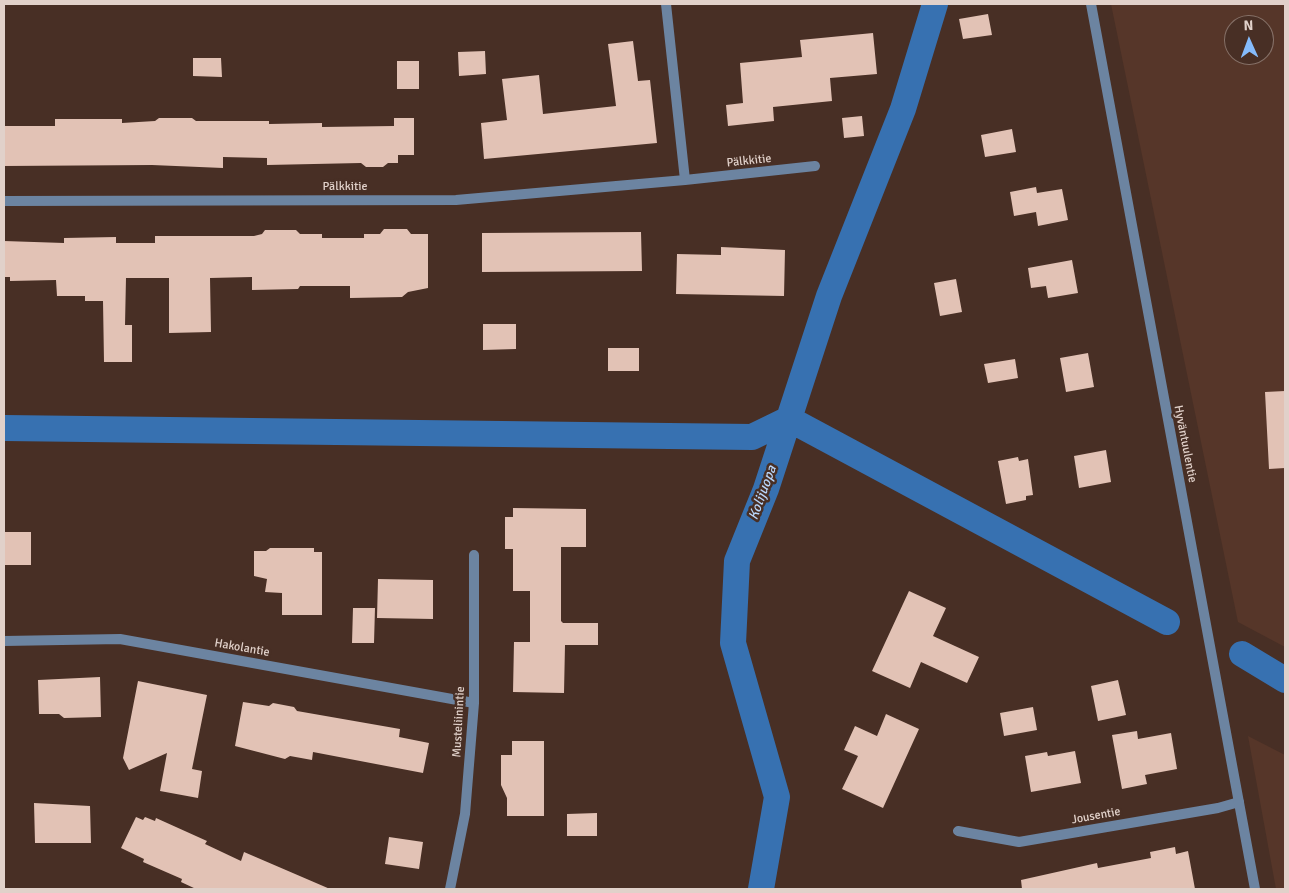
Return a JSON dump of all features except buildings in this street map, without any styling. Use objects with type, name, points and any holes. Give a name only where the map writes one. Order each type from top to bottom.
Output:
[{"type":"street","points":[[666,4],[685,180]]},
{"type":"street","name":"Hyväntuulentie","points":[[1091,4],[1255,889]]},
{"type":"street","name":"Pälkkitie","points":[[4,201],[456,200],[685,180],[815,166]]},
{"type":"street","name":"Musteliinintie","points":[[450,889],[465,814],[474,703],[474,555]]},
{"type":"street","name":"Hakolantie","points":[[4,641],[120,639],[474,703]]},
{"type":"street","name":"Jousentie","points":[[958,831],[1018,842],[1218,808],[1239,802]]},
{"type":"shaded area","points":[[1111,4],[1285,4],[1285,647],[1238,622]]},
{"type":"shaded area","points":[[1248,736],[1285,755],[1285,889],[1276,889]]},
{"type":"waterway","name":"Kolijuopa","points":[[761,889],[777,797],[733,643],[737,561],[766,489],[829,296],[903,109],[935,4]]},
{"type":"waterway","points":[[4,428],[752,437],[789,419],[1167,622]]},
{"type":"waterway","name":"Kolijuopa","points":[[1242,654],[1285,680]]}]
